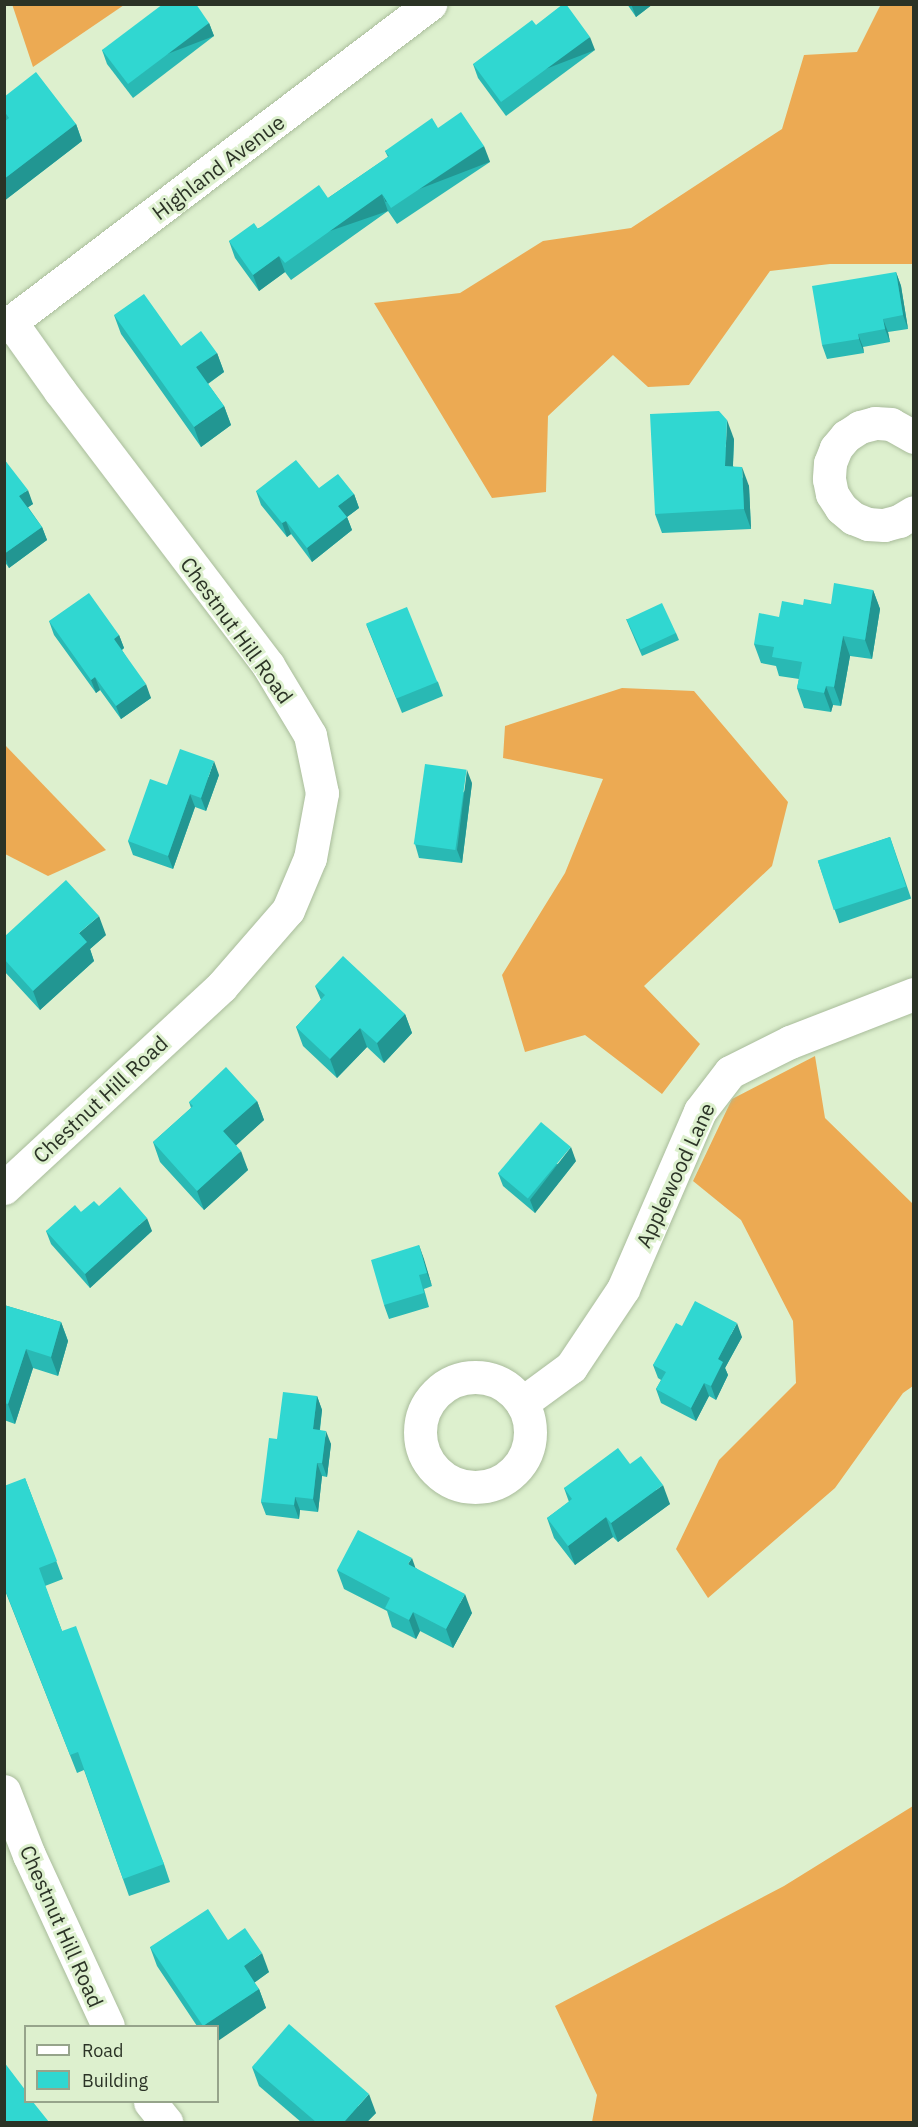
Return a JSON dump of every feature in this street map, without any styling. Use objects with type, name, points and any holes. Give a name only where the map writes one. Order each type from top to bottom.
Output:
[{"type":"street","name":"Highland Avenue","points":[[8,324],[430,4]]},
{"type":"street","name":"Chestnut Hill Road","points":[[4,1188],[221,987],[288,910],[309,858],[322,794],[310,735],[268,665],[8,324]]},
{"type":"street","points":[[914,437],[891,424],[875,423],[860,427],[846,436],[836,448],[830,463],[829,479],[832,494],[841,508],[853,518],[868,524],[884,525],[899,521],[914,512]]},
{"type":"street","name":"Applewood Lane","points":[[522,1403],[572,1366],[623,1289],[700,1111],[730,1072],[790,1042],[914,994]]},
{"type":"street","name":"Chestnut Hill Road","points":[[4,1791],[29,1855],[108,2025]]},
{"type":"street","points":[[151,2103],[166,2122]]},
{"type":"shaded area","points":[[12,4],[124,4],[124,5],[33,67]]},
{"type":"shaded area","points":[[881,4],[913,5],[913,264],[830,264],[770,271],[689,385],[648,387],[613,355],[548,416],[546,492],[492,498],[374,303],[460,293],[543,241],[631,228],[782,129],[804,55],[857,52]]},
{"type":"shaded area","points":[[622,688],[694,691],[788,802],[772,866],[644,986],[700,1044],[662,1094],[585,1035],[525,1052],[502,975],[565,873],[603,779],[503,758],[505,726]]},
{"type":"shaded area","points":[[5,745],[106,850],[48,876],[5,854]]},
{"type":"shaded area","points":[[815,1056],[825,1118],[913,1204],[913,1386],[903,1393],[835,1488],[708,1598],[676,1549],[719,1460],[796,1383],[793,1321],[741,1220],[693,1181],[732,1099]]},
{"type":"shaded area","points":[[913,1806],[913,2122],[592,2122],[597,2095],[555,2006],[784,1886]]},
{"type":"building","points":[[163,4],[196,4],[209,23],[128,84],[102,50]]},
{"type":"building","points":[[566,4],[590,37],[501,102],[473,64],[532,20],[536,25]]},
{"type":"building","points":[[36,72],[76,124],[4,179],[4,122],[9,118],[4,111],[4,97]]},
{"type":"building","points":[[461,112],[484,146],[391,208],[382,194],[285,263],[279,256],[253,275],[229,241],[254,223],[258,229],[319,185],[328,198],[389,156],[385,151],[432,118],[438,128]]},
{"type":"building","points":[[896,272],[903,315],[883,319],[885,329],[858,334],[859,339],[822,345],[812,286]]},
{"type":"building","points":[[144,294],[181,346],[201,331],[217,353],[196,367],[224,406],[194,427],[114,315]]},
{"type":"building","points":[[719,411],[727,420],[725,466],[742,467],[744,509],[655,514],[650,414]]},
{"type":"building","points":[[4,459],[28,490],[19,496],[42,527],[4,554]]},
{"type":"building","points":[[296,460],[319,488],[338,474],[354,494],[338,506],[347,517],[307,548],[286,521],[282,523],[256,491]]},
{"type":"building","points":[[834,583],[873,590],[865,640],[843,636],[834,687],[826,686],[824,693],[797,688],[802,662],[772,657],[774,647],[754,644],[759,613],[779,617],[782,601],[803,605],[804,599],[831,604]]},
{"type":"building","points":[[89,593],[119,635],[114,639],[146,684],[116,706],[95,677],[91,680],[49,621]]},
{"type":"building","points":[[662,603],[676,633],[641,649],[627,619]]},
{"type":"building","points":[[407,607],[437,682],[397,699],[366,623]]},
{"type":"building","points":[[180,749],[214,761],[201,798],[190,794],[168,856],[128,841],[150,779],[167,785]]},
{"type":"building","points":[[425,764],[467,770],[455,850],[414,844]]},
{"type":"building","points":[[890,837],[906,886],[834,910],[818,860]]},
{"type":"building","points":[[66,880],[99,916],[79,933],[87,942],[33,991],[4,959],[4,937]]},
{"type":"building","points":[[343,956],[405,1014],[377,1043],[360,1028],[330,1059],[296,1027],[325,995],[315,986]]},
{"type":"building","points":[[226,1067],[257,1101],[223,1131],[241,1151],[197,1191],[153,1142],[193,1106],[189,1102]]},
{"type":"building","points":[[541,1122],[571,1147],[528,1198],[498,1173]]},
{"type":"building","points":[[120,1187],[147,1218],[85,1274],[46,1231],[75,1205],[81,1212],[94,1201],[99,1206]]},
{"type":"building","points":[[419,1245],[427,1273],[419,1275],[424,1293],[384,1305],[371,1260]]},
{"type":"building","points":[[695,1301],[737,1323],[718,1359],[723,1362],[711,1386],[704,1383],[691,1408],[656,1389],[666,1372],[653,1365],[676,1323],[682,1326]]},
{"type":"building","points":[[4,1305],[61,1322],[51,1357],[26,1349],[8,1404],[4,1403]]},
{"type":"building","points":[[283,1392],[317,1396],[313,1429],[326,1431],[322,1463],[317,1463],[313,1499],[295,1497],[294,1505],[261,1502],[269,1438],[277,1439]]},
{"type":"building","points":[[618,1448],[630,1464],[641,1456],[663,1485],[611,1523],[606,1517],[568,1546],[547,1518],[572,1499],[564,1488]]},
{"type":"building","points":[[25,1478],[57,1561],[39,1568],[62,1631],[76,1626],[164,1864],[123,1879],[78,1752],[70,1755],[4,1587],[4,1486]]},
{"type":"building","points":[[358,1530],[412,1558],[408,1564],[465,1594],[446,1629],[413,1612],[409,1620],[385,1608],[390,1598],[337,1570]]},
{"type":"building","points":[[208,1909],[228,1940],[245,1928],[262,1953],[244,1966],[259,1989],[202,2025],[150,1947]]},
{"type":"building","points":[[289,2024],[369,2094],[344,2122],[316,2122],[252,2067]]},
{"type":"building","points":[[4,2062],[24,2088],[24,2103],[34,2103],[49,2122],[4,2122]]}]
